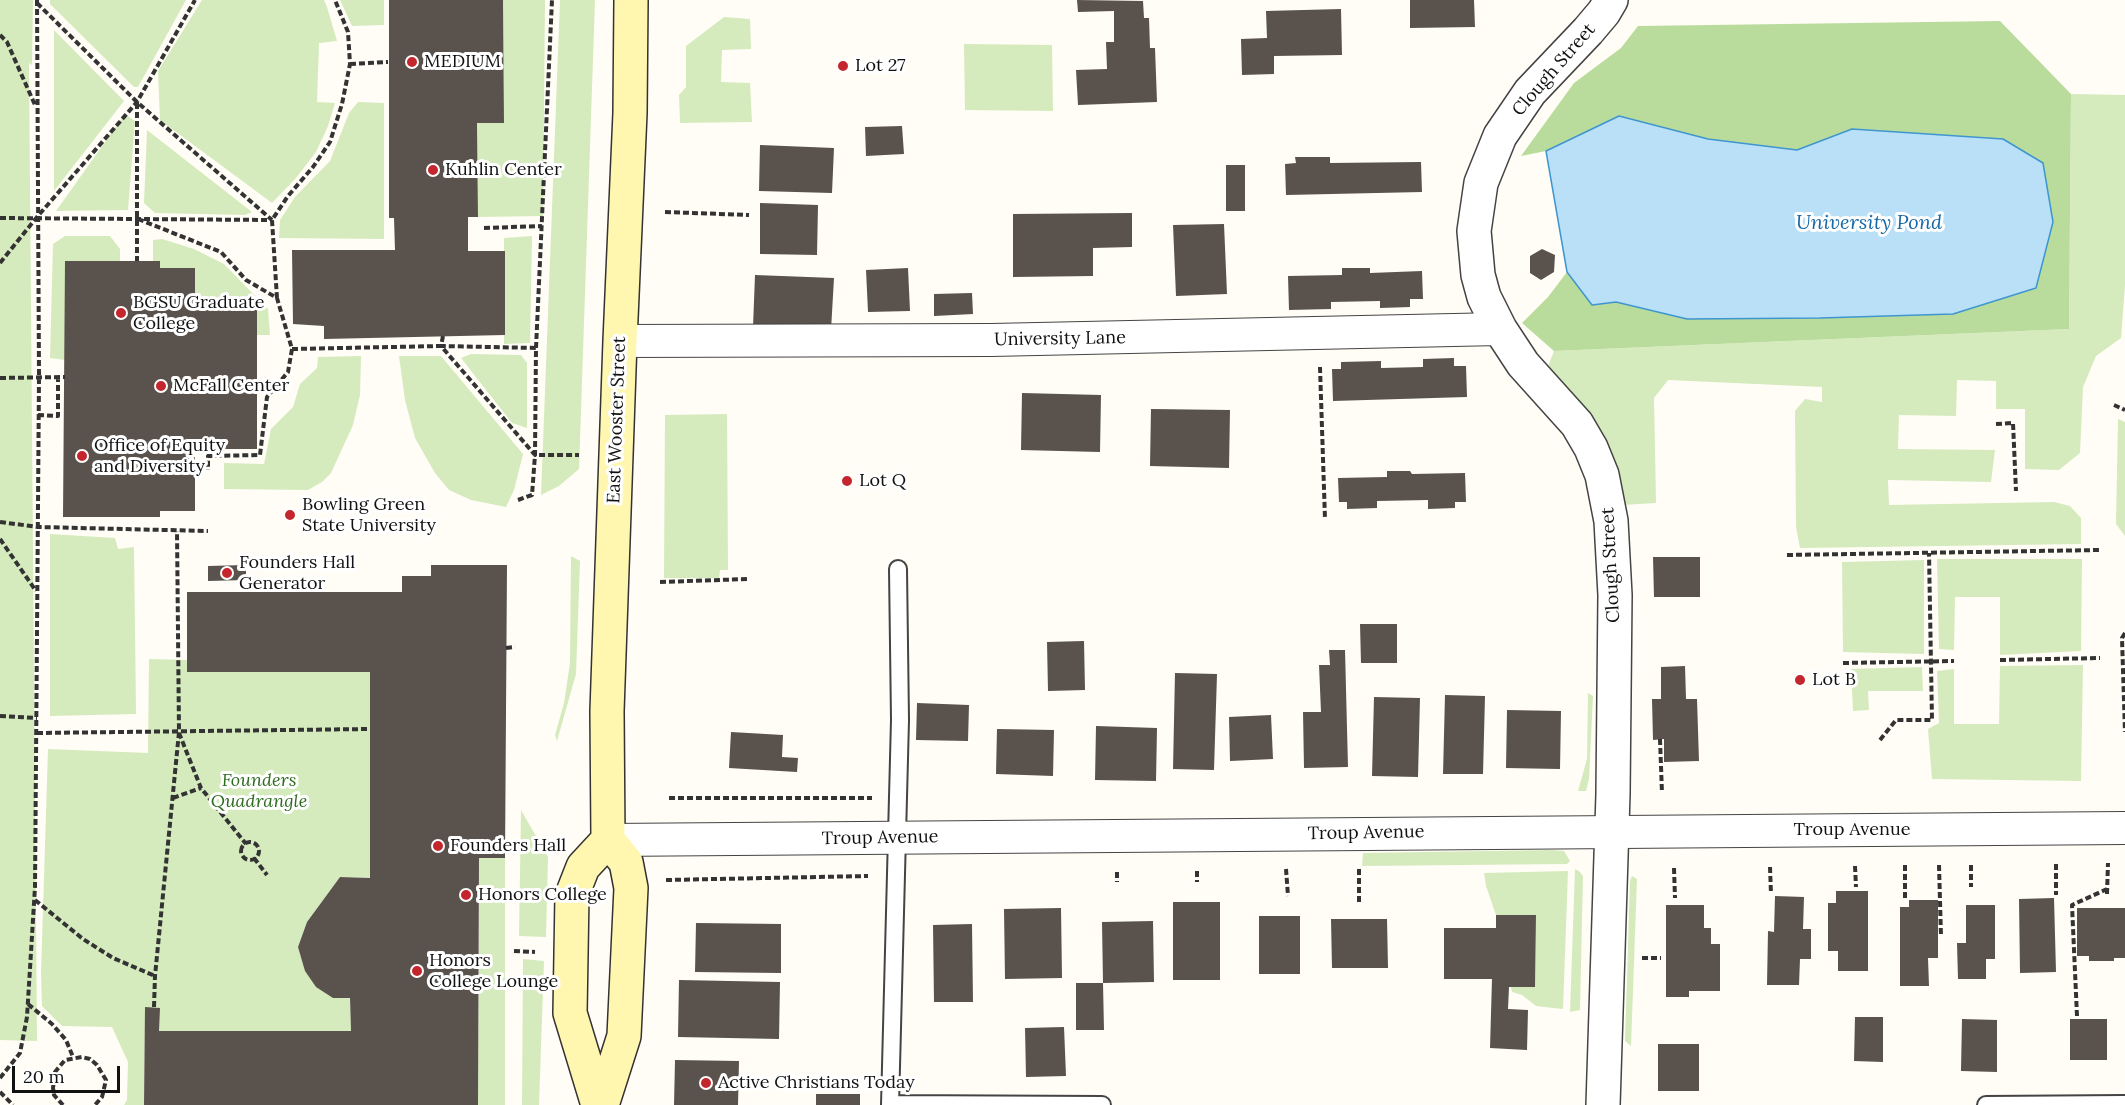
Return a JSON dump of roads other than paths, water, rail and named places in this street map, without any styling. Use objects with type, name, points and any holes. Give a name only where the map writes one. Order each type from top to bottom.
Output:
[{"type":"main road","name":"East Wooster Street","points":[[608,840],[607,711],[630,113],[632,0]]},
{"type":"main road","points":[[608,840],[626,862],[631,888],[624,1036],[600,1105],[570,1013],[572,895],[584,867],[608,840]]},
{"type":"street","name":"Clough Street","points":[[1603,1105],[1612,831],[1615,595],[1611,520],[1602,475],[1591,448],[1577,424],[1523,364],[1500,329],[1484,297],[1478,275],[1474,231],[1484,175],[1500,136],[1530,92],[1588,31],[1611,0]]},
{"type":"street","name":"University Lane","points":[[620,341],[992,340],[1500,329]]},
{"type":"street","name":"Troup Avenue","points":[[608,840],[2125,828]]},
{"type":"lane","points":[[898,569],[901,674],[890,1105],[1102,1105]]},
{"type":"lane","points":[[1986,1105],[2125,1104]]},
{"type":"water","name":"University Pond","points":[[1619,116],[1708,139],[1797,150],[1852,129],[2003,139],[2043,163],[2053,222],[2036,288],[1953,314],[1687,319],[1616,302],[1592,305],[1567,272],[1546,151]]},
{"type":"place","name":"MEDIUM","points":[[412,62]]},
{"type":"place","name":"Lot 27","points":[[843,66]]},
{"type":"place","name":"Kuhlin Center","points":[[433,170]]},
{"type":"place","name":"BGSU Graduate College","points":[[121,313]]},
{"type":"place","name":"McFall Center","points":[[161,386]]},
{"type":"place","name":"Office of Equity and Diversity","points":[[82,456]]},
{"type":"place","name":"Lot Q","points":[[847,481]]},
{"type":"place","name":"Bowling Green State University","points":[[290,515]]},
{"type":"place","name":"Founders Hall Generator","points":[[227,573]]},
{"type":"place","name":"Lot B","points":[[1800,680]]},
{"type":"place","name":"Founders Hall","points":[[438,846]]},
{"type":"place","name":"Honors College","points":[[466,895]]},
{"type":"place","name":"Honors College Lounge","points":[[417,971]]},
{"type":"place","name":"Active Christians Today","points":[[706,1083]]},
{"type":"park label","name":"Founders Quadrangle","points":[[259,791]]}]
